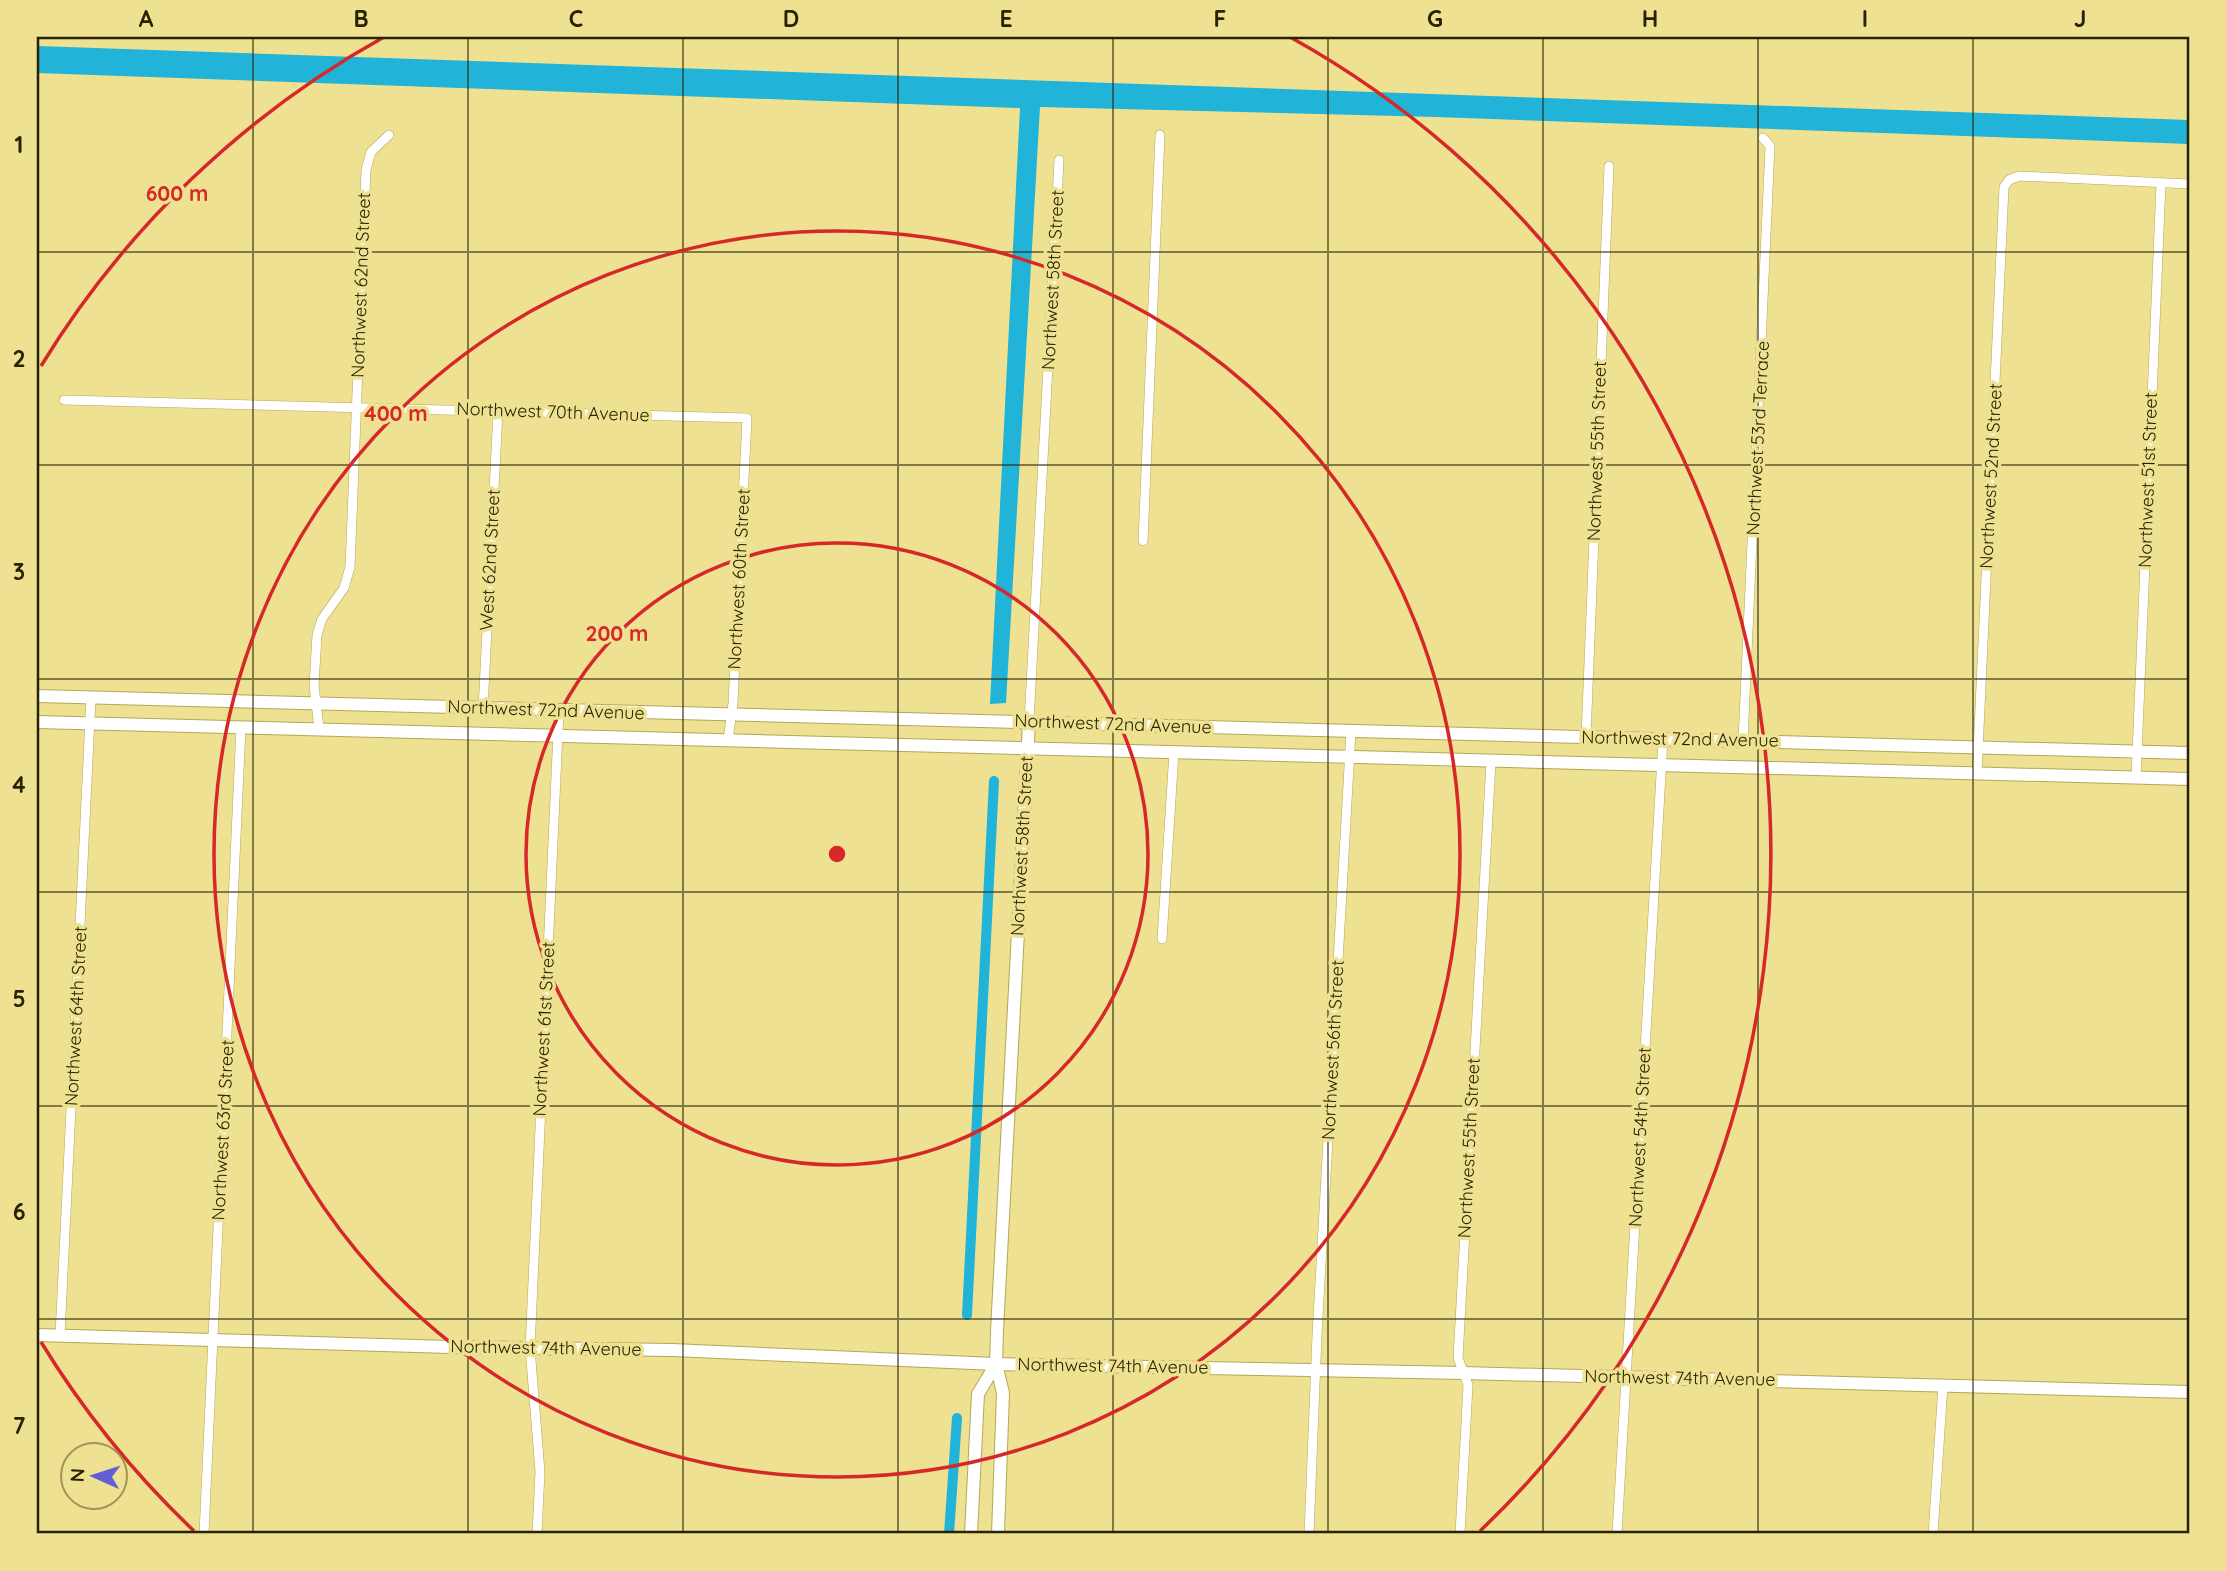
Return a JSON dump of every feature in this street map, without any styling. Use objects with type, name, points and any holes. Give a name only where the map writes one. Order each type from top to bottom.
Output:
[{"type":"main road","name":"Northwest 72nd Avenue","points":[[37,696],[2189,753]]},
{"type":"main road","name":"Northwest 72nd Avenue","points":[[37,722],[2189,779]]},
{"type":"main road","name":"Northwest 58th Street","points":[[998,1534],[1003,1393],[996,1364],[1029,722]]},
{"type":"main road","name":"Northwest 74th Avenue","points":[[37,1335],[672,1350],[996,1364],[1316,1369],[2189,1392]]},
{"type":"main road","name":"Northwest 58th Street","points":[[971,1534],[978,1394],[996,1364]]},
{"type":"street","name":"Northwest 62nd Street","points":[[319,728],[314,686],[319,627],[326,613],[341,595],[350,567],[366,170],[371,152],[388,135]]},
{"type":"street","points":[[1143,541],[1160,135]]},
{"type":"street","name":"Northwest 53rd Terrace","points":[[1743,741],[1770,146],[1763,138]]},
{"type":"street","name":"Northwest 58th Street","points":[[1029,722],[1059,160]]},
{"type":"street","name":"Northwest 55th Street","points":[[1586,737],[1609,166]]},
{"type":"street","name":"Northwest 52nd Street","points":[[1977,773],[2004,187],[2009,180],[2019,176],[2161,183]]},
{"type":"street","points":[[2161,183],[2189,184]]},
{"type":"street","name":"Northwest 51st Street","points":[[2136,778],[2161,183]]},
{"type":"street","name":"Northwest 70th Avenue","points":[[64,400],[747,418]]},
{"type":"street","name":"West 62nd Street","points":[[483,709],[498,411]]},
{"type":"street","name":"Northwest 60th Street","points":[[729,740],[747,418]]},
{"type":"street","name":"Northwest 64th Street","points":[[60,1335],[91,698]]},
{"type":"street","name":"Northwest 61st Street","points":[[537,1534],[540,1472],[530,1348],[559,710]]},
{"type":"street","name":"Northwest 63rd Street","points":[[204,1534],[241,727]]},
{"type":"street","name":"Northwest 56th Street","points":[[1309,1534],[1351,731]]},
{"type":"street","name":"Northwest 54th Street","points":[[1618,1534],[1663,740]]},
{"type":"street","points":[[1162,939],[1174,752]]},
{"type":"street","name":"Northwest 55th Street","points":[[1460,1534],[1468,1385],[1458,1358],[1491,761]]},
{"type":"street","points":[[1933,1534],[1943,1386]]},
{"type":"water","points":[[37,46],[2189,120],[2189,144],[1436,117],[1040,107],[1006,703],[990,704],[1020,108],[37,73]]},
{"type":"waterway","points":[[967,1315],[994,781]]},
{"type":"waterway","points":[[949,1534],[957,1418]]}]
